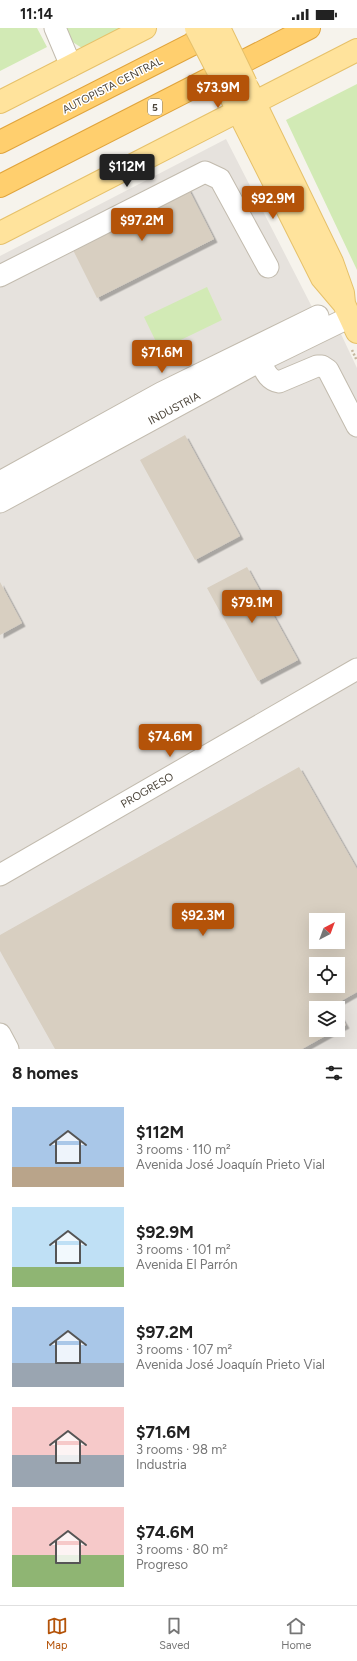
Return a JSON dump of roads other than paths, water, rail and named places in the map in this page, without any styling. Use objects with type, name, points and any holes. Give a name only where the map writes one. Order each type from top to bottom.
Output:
[{"type":"highway","name":"AUTOPISTA CENTRAL","points":[[0,142],[224,28]]},
{"type":"highway","name":"5","points":[[0,186],[309,28]]},
{"type":"main road","points":[[0,102],[144,28]]},
{"type":"main road","points":[[196,28],[242,98]]},
{"type":"main road","points":[[219,28],[242,98],[322,278],[350,318]]},
{"type":"main road","points":[[0,234],[242,98],[357,50]]},
{"type":"street","points":[[55,28],[71,66]]},
{"type":"street","points":[[0,276],[205,172],[220,179],[268,267]]},
{"type":"street","name":"INDUSTRIA","points":[[0,502],[260,361],[350,318]]},
{"type":"street","name":"INDUSTRIA","points":[[0,482],[161,393],[350,318]]},
{"type":"street","points":[[260,361],[267,375],[272,381],[279,382],[317,366],[322,366],[328,370],[357,426]]},
{"type":"street","name":"PROGRESO","points":[[0,875],[356,671]]},
{"type":"street","points":[[0,1034],[8,1049]]}]
